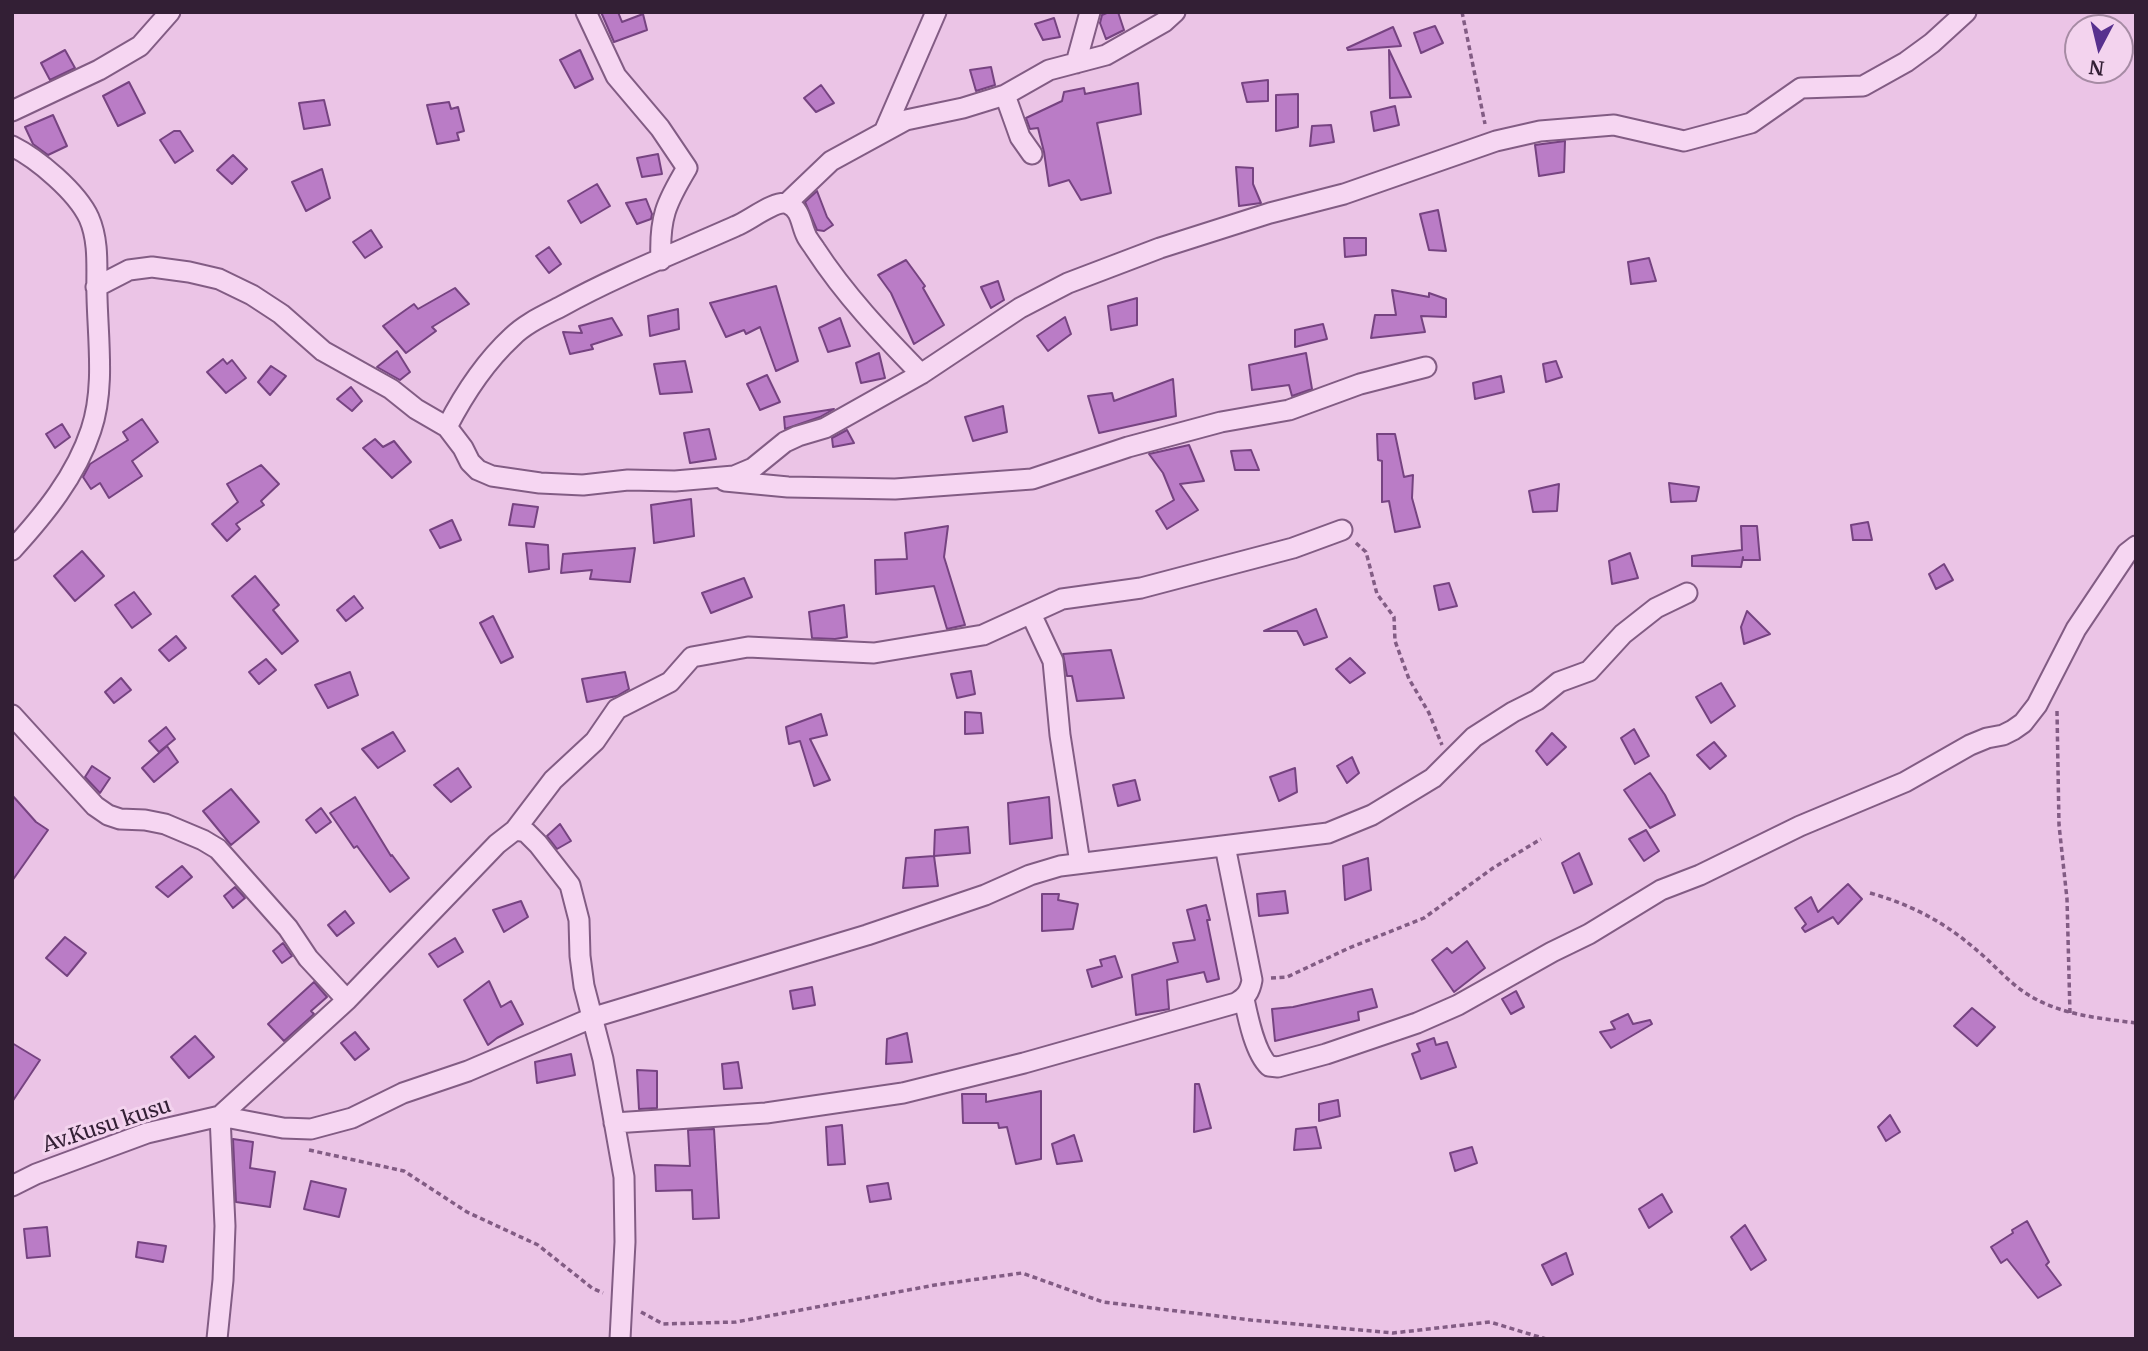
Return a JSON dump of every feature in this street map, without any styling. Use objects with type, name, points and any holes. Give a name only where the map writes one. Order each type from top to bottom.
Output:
[{"type":"street","points":[[12,111],[99,70],[140,46],[170,12]]},
{"type":"street","points":[[586,12],[617,76],[660,128],[687,168],[668,200],[660,234],[661,260]]},
{"type":"street","points":[[884,132],[936,12]]},
{"type":"street","points":[[1076,63],[1090,12]]},
{"type":"street","points":[[787,203],[831,161],[906,120],[963,108],[1005,95],[1049,70],[1106,55],[1164,22],[1175,12]]},
{"type":"street","points":[[96,287],[129,270],[152,267],[219,279],[252,295],[281,314],[323,352],[391,389],[416,409],[447,426],[470,462],[478,470],[492,476],[540,483],[583,485],[628,480],[734,476],[753,467],[785,442],[825,428],[921,374],[1020,308],[1068,283],[1160,248],[1270,213],[1343,194],[1489,143],[1540,131],[1614,125],[1684,141],[1751,122],[1801,88],[1863,86],[1906,62],[1932,43],[1965,12]]},
{"type":"street","points":[[1005,95],[1020,137],[1032,154]]},
{"type":"street","points":[[12,146],[40,164],[74,197],[89,217],[96,240],[99,373],[92,429],[70,476],[52,503],[12,550]]},
{"type":"street","points":[[447,426],[463,396],[513,336],[531,323],[586,292],[749,221],[775,204],[787,203],[796,209],[806,235],[832,275],[872,324],[921,374]]},
{"type":"street","points":[[699,479],[788,487],[895,489],[1032,479],[1128,447],[1221,422],[1289,410],[1360,384],[1426,367]]},
{"type":"street","points":[[220,1116],[347,1000],[498,844],[515,830],[552,780],[595,741],[617,709],[670,682],[692,657],[748,647],[874,653],[983,635],[1062,599],[1140,587],[1293,548],[1342,530]]},
{"type":"street","points":[[1225,846],[1248,989],[1248,1018],[1263,1060],[1269,1066],[1278,1067],[1371,1040],[1458,1005],[1589,934],[1661,890],[1700,875],[1800,825],[1905,782],[1970,745],[2003,735],[2022,723],[2037,705],[2076,629],[2127,553],[2136,546]]},
{"type":"street","points":[[220,1116],[302,1129],[312,1129],[352,1118],[403,1093],[468,1071],[593,1017],[867,935],[985,895],[1030,875],[1059,866],[1328,834],[1372,816],[1433,778],[1474,737],[1537,700],[1559,682],[1589,671],[1623,634],[1657,608],[1687,593]]},
{"type":"street","points":[[1031,614],[1054,661],[1059,724],[1080,863]]},
{"type":"street","points":[[12,715],[96,806],[108,815],[165,824],[218,849],[288,928],[308,958],[347,1000]]},
{"type":"street","points":[[515,830],[526,832],[570,885],[579,920],[584,986],[603,1059],[624,1177],[625,1242],[620,1339]]},
{"type":"street","points":[[614,1123],[766,1113],[903,1093],[1024,1063],[1222,1008],[1248,989]]},
{"type":"street","points":[[217,1339],[226,1226],[220,1116]]},
{"type":"street","name":"Av.Kusu kusu","points":[[12,1186],[49,1169],[147,1133],[220,1116]]},
{"type":"path","points":[[1462,12],[1489,143]]},
{"type":"path","points":[[1342,530],[1366,552],[1377,594],[1394,617],[1395,641],[1409,679],[1429,713],[1448,762]]},
{"type":"path","points":[[2057,710],[2059,825],[2067,899],[2070,1014]]},
{"type":"path","points":[[1248,989],[1287,977],[1349,948],[1424,918],[1493,868],[1541,839]]},
{"type":"path","points":[[1870,893],[1903,902],[1938,922],[1972,946],[2027,994],[2070,1014],[2136,1023]]},
{"type":"path","points":[[1021,1273],[1103,1302],[1251,1320],[1393,1333],[1490,1322],[1546,1339]]},
{"type":"building","points":[[601,12],[618,12],[622,22],[643,14],[647,30],[614,42]]},
{"type":"building","points":[[1118,12],[1124,30],[1106,39],[1100,23],[1102,15]]},
{"type":"building","points":[[1054,18],[1060,37],[1043,40],[1035,24]]},
{"type":"building","points":[[1435,26],[1443,43],[1421,53],[1414,33]]},
{"type":"building","points":[[1393,27],[1401,46],[1347,48]]},
{"type":"building","points":[[65,50],[75,68],[50,80],[41,63]]},
{"type":"building","points":[[580,50],[593,79],[575,88],[560,60]]},
{"type":"building","points":[[1389,50],[1411,97],[1390,98]]},
{"type":"building","points":[[991,67],[995,85],[976,91],[970,70]]},
{"type":"building","points":[[1268,80],[1268,101],[1247,102],[1242,83]]},
{"type":"building","points":[[129,82],[145,113],[118,126],[103,96]]},
{"type":"building","points":[[1138,83],[1141,114],[1097,123],[1111,193],[1081,200],[1069,180],[1049,186],[1038,128],[1030,129],[1026,118],[1062,101],[1064,92],[1084,88],[1085,94]]},
{"type":"building","points":[[821,85],[834,103],[816,112],[804,98]]},
{"type":"building","points":[[1298,94],[1298,127],[1276,131],[1276,95]]},
{"type":"building","points":[[324,100],[330,125],[304,129],[299,103]]},
{"type":"building","points":[[449,102],[451,109],[458,107],[464,131],[457,133],[459,140],[437,144],[427,105]]},
{"type":"building","points":[[1395,106],[1399,125],[1374,131],[1371,112]]},
{"type":"building","points":[[53,115],[67,146],[48,155],[33,144],[25,127]]},
{"type":"building","points":[[1331,125],[1334,142],[1310,146],[1312,126]]},
{"type":"building","points":[[174,131],[180,131],[193,151],[175,163],[160,140]]},
{"type":"building","points":[[1565,141],[1564,172],[1539,176],[1535,145]]},
{"type":"building","points":[[658,154],[662,174],[642,177],[637,158]]},
{"type":"building","points":[[233,155],[247,169],[232,184],[217,170]]},
{"type":"building","points":[[1236,167],[1253,168],[1253,184],[1261,203],[1239,206]]},
{"type":"building","points":[[322,169],[330,198],[306,211],[292,182]]},
{"type":"building","points":[[597,184],[610,206],[581,223],[568,201]]},
{"type":"building","points":[[817,191],[833,225],[824,231],[817,230],[805,202]]},
{"type":"building","points":[[646,199],[652,214],[651,219],[637,224],[626,203]]},
{"type":"building","points":[[1438,210],[1446,251],[1429,250],[1420,214]]},
{"type":"building","points":[[371,230],[382,247],[365,258],[353,242]]},
{"type":"building","points":[[1344,238],[1366,238],[1366,255],[1345,257]]},
{"type":"building","points":[[549,247],[561,264],[549,273],[536,256]]},
{"type":"building","points":[[1649,258],[1656,281],[1631,284],[1628,262]]},
{"type":"building","points":[[906,260],[925,286],[923,288],[944,325],[914,344],[891,293],[878,275]]},
{"type":"building","points":[[998,281],[1004,300],[991,308],[981,287]]},
{"type":"building","points":[[776,286],[798,361],[776,371],[760,327],[746,334],[744,330],[726,337],[710,303]]},
{"type":"building","points":[[455,288],[469,304],[432,327],[436,331],[406,353],[383,326],[414,304],[418,309]]},
{"type":"building","points":[[1392,290],[1429,297],[1429,293],[1446,299],[1446,317],[1421,316],[1425,332],[1371,338],[1375,315],[1396,315]]},
{"type":"building","points":[[1137,298],[1137,325],[1111,330],[1108,306]]},
{"type":"building","points":[[678,309],[679,329],[650,336],[648,316]]},
{"type":"building","points":[[1065,317],[1071,334],[1048,351],[1037,336]]},
{"type":"building","points":[[612,318],[622,335],[591,345],[593,349],[570,354],[563,332],[582,333],[579,326]]},
{"type":"building","points":[[840,318],[850,346],[828,352],[819,328]]},
{"type":"building","points":[[1323,324],[1327,339],[1295,347],[1295,330]]},
{"type":"building","points":[[397,351],[410,372],[400,380],[377,367]]},
{"type":"building","points":[[879,353],[885,378],[861,383],[856,363]]},
{"type":"building","points":[[1306,353],[1312,389],[1292,396],[1289,385],[1252,390],[1249,365]]},
{"type":"building","points":[[223,359],[227,364],[232,360],[246,378],[226,393],[207,372]]},
{"type":"building","points":[[685,361],[692,392],[660,394],[654,364]]},
{"type":"building","points":[[1556,361],[1562,377],[1546,382],[1543,364]]},
{"type":"building","points":[[271,366],[286,376],[270,395],[258,382]]},
{"type":"building","points":[[767,375],[780,402],[760,410],[747,384]]},
{"type":"building","points":[[1501,376],[1504,392],[1475,399],[1473,383]]},
{"type":"building","points":[[1173,379],[1176,416],[1099,433],[1088,396],[1112,393],[1114,401]]},
{"type":"building","points":[[351,387],[362,401],[352,411],[337,399]]},
{"type":"building","points":[[1003,406],[1007,432],[973,441],[965,417]]},
{"type":"building","points":[[834,409],[820,417],[785,429],[784,417]]},
{"type":"building","points":[[142,419],[158,442],[132,461],[142,476],[109,498],[100,483],[91,489],[83,477],[90,464],[128,440],[123,432]]},
{"type":"building","points":[[62,424],[70,437],[55,448],[46,434]]},
{"type":"building","points":[[709,429],[716,459],[690,463],[684,433]]},
{"type":"building","points":[[847,430],[854,443],[833,447],[832,438]]},
{"type":"building","points":[[1377,434],[1395,434],[1404,477],[1413,475],[1412,498],[1420,527],[1395,532],[1389,501],[1382,502],[1382,461],[1378,460]]},
{"type":"building","points":[[375,439],[383,447],[394,441],[411,462],[392,478],[363,448]]},
{"type":"building","points":[[1189,445],[1204,481],[1180,484],[1198,510],[1167,529],[1156,511],[1174,500],[1163,473],[1149,454]]},
{"type":"building","points":[[1251,450],[1259,470],[1235,470],[1231,451]]},
{"type":"building","points":[[261,465],[279,484],[261,501],[264,505],[236,524],[240,529],[227,541],[212,524],[238,502],[227,484]]},
{"type":"building","points":[[1669,483],[1699,487],[1696,501],[1671,502]]},
{"type":"building","points":[[1559,484],[1557,511],[1533,512],[1529,491]]},
{"type":"building","points":[[691,499],[694,536],[654,543],[651,505]]},
{"type":"building","points":[[513,504],[538,507],[534,527],[509,525]]},
{"type":"building","points":[[452,520],[461,540],[440,548],[430,530]]},
{"type":"building","points":[[1868,522],[1872,540],[1853,540],[1851,525]]},
{"type":"building","points":[[948,526],[944,557],[965,625],[947,629],[934,586],[876,594],[875,560],[907,559],[905,533]]},
{"type":"building","points":[[1741,526],[1757,526],[1760,560],[1743,560],[1743,557],[1741,567],[1692,566],[1692,556],[1742,550]]},
{"type":"building","points":[[526,543],[548,545],[549,569],[529,572]]},
{"type":"building","points":[[635,548],[630,582],[590,579],[592,570],[561,573],[563,554]]},
{"type":"building","points":[[82,551],[104,576],[75,601],[54,576]]},
{"type":"building","points":[[1630,553],[1638,578],[1612,584],[1609,561]]},
{"type":"building","points":[[1944,564],[1953,580],[1936,589],[1929,574]]},
{"type":"building","points":[[255,576],[279,605],[273,610],[298,641],[282,654],[232,596]]},
{"type":"building","points":[[744,578],[752,597],[711,613],[702,593]]},
{"type":"building","points":[[1449,583],[1457,606],[1439,610],[1434,586]]},
{"type":"building","points":[[134,592],[151,614],[132,628],[115,605]]},
{"type":"building","points":[[354,596],[363,608],[346,621],[337,610]]},
{"type":"building","points":[[844,605],[847,637],[812,638],[809,612]]},
{"type":"building","points":[[1316,609],[1327,637],[1304,645],[1297,631],[1264,631]]},
{"type":"building","points":[[1747,611],[1770,634],[1744,644],[1741,627]]},
{"type":"building","points":[[493,616],[513,657],[501,663],[480,623]]},
{"type":"building","points":[[176,636],[186,648],[169,661],[159,650]]},
{"type":"building","points":[[1111,650],[1124,698],[1077,701],[1072,676],[1067,676],[1063,654]]},
{"type":"building","points":[[1350,658],[1365,673],[1350,683],[1336,669]]},
{"type":"building","points":[[266,659],[276,670],[259,684],[249,672]]},
{"type":"building","points":[[971,671],[975,694],[957,698],[951,674]]},
{"type":"building","points":[[350,672],[358,695],[328,708],[315,685]]},
{"type":"building","points":[[625,672],[629,689],[617,696],[587,702],[582,679]]},
{"type":"building","points":[[121,678],[131,690],[114,703],[105,692]]},
{"type":"building","points":[[1721,683],[1735,706],[1711,723],[1696,697]]},
{"type":"building","points":[[965,712],[981,713],[983,733],[965,734]]},
{"type":"building","points":[[821,714],[827,735],[810,739],[830,780],[814,786],[800,741],[789,744],[786,727]]},
{"type":"building","points":[[166,727],[175,739],[159,752],[149,741]]},
{"type":"building","points":[[1634,729],[1649,756],[1635,764],[1621,738]]},
{"type":"building","points":[[393,732],[405,751],[378,768],[362,749]]},
{"type":"building","points":[[1552,733],[1566,747],[1547,765],[1536,751]]},
{"type":"building","points":[[1714,742],[1726,756],[1710,769],[1697,755]]},
{"type":"building","points":[[167,746],[178,762],[154,782],[142,768]]},
{"type":"building","points":[[1352,757],[1359,773],[1347,783],[1337,766]]},
{"type":"building","points":[[92,766],[110,778],[100,793],[85,777]]},
{"type":"building","points":[[458,768],[471,787],[451,802],[434,785]]},
{"type":"building","points":[[1295,768],[1297,792],[1279,801],[1270,777]]},
{"type":"building","points":[[1650,773],[1675,815],[1650,828],[1624,790]]},
{"type":"building","points":[[1135,780],[1140,800],[1118,806],[1113,785]]},
{"type":"building","points":[[231,789],[259,822],[231,845],[203,811]]},
{"type":"building","points":[[12,795],[36,822],[48,830],[12,881]]},
{"type":"building","points":[[355,797],[391,856],[409,878],[390,892],[330,813]]},
{"type":"building","points":[[1049,797],[1052,838],[1010,844],[1008,803]]},
{"type":"building","points":[[321,808],[331,822],[316,833],[306,820]]},
{"type":"building","points":[[560,824],[571,841],[557,849],[547,836]]},
{"type":"building","points":[[968,827],[970,853],[934,856],[935,830]]},
{"type":"building","points":[[1646,830],[1659,851],[1644,861],[1629,839]]},
{"type":"building","points":[[1579,853],[1592,884],[1574,893],[1562,863]]},
{"type":"building","points":[[934,856],[938,886],[903,888],[906,858]]},
{"type":"building","points":[[1368,858],[1371,890],[1345,900],[1343,866]]},
{"type":"building","points":[[182,866],[192,877],[168,897],[156,887]]},
{"type":"building","points":[[1848,884],[1862,899],[1838,924],[1833,917],[1805,932],[1802,928],[1806,924],[1795,908],[1811,897],[1818,912]]},
{"type":"building","points":[[235,887],[245,898],[233,908],[224,896]]},
{"type":"building","points":[[1285,891],[1288,913],[1259,916],[1257,894]]},
{"type":"building","points":[[1042,894],[1059,894],[1058,900],[1078,904],[1073,929],[1042,931]]},
{"type":"building","points":[[521,901],[528,917],[504,932],[493,910]]},
{"type":"building","points":[[1206,905],[1219,979],[1207,982],[1204,972],[1167,980],[1169,1009],[1136,1015],[1132,975],[1178,962],[1173,943],[1195,940],[1187,910]]},
{"type":"building","points":[[345,911],[354,923],[337,936],[328,925]]},
{"type":"building","points":[[65,937],[86,953],[67,976],[46,958]]},
{"type":"building","points":[[455,938],[463,952],[438,967],[429,954]]},
{"type":"building","points":[[1467,941],[1485,968],[1454,992],[1432,960],[1447,948],[1452,953]]},
{"type":"building","points":[[283,943],[292,956],[282,963],[273,951]]},
{"type":"building","points":[[1115,956],[1122,977],[1092,987],[1087,970],[1102,966],[1100,960]]},
{"type":"building","points":[[489,981],[501,1007],[511,1001],[523,1024],[488,1045],[464,1000]]},
{"type":"building","points":[[314,982],[327,997],[311,1011],[314,1014],[284,1041],[268,1024]]},
{"type":"building","points":[[812,987],[815,1005],[793,1009],[790,991]]},
{"type":"building","points":[[1372,989],[1377,1007],[1358,1012],[1359,1020],[1275,1041],[1272,1009],[1293,1007]]},
{"type":"building","points":[[1516,991],[1524,1007],[1511,1014],[1502,999]]},
{"type":"building","points":[[1972,1008],[1995,1027],[1977,1046],[1954,1026]]},
{"type":"building","points":[[1628,1014],[1633,1024],[1650,1020],[1652,1024],[1611,1048],[1600,1032],[1615,1029],[1611,1022]]},
{"type":"building","points":[[355,1032],[369,1049],[355,1060],[341,1043]]},
{"type":"building","points":[[907,1033],[912,1062],[886,1064],[887,1039]]},
{"type":"building","points":[[195,1036],[214,1057],[189,1078],[171,1057]]},
{"type":"building","points":[[1434,1038],[1436,1045],[1447,1042],[1456,1067],[1421,1079],[1412,1054],[1420,1051],[1417,1044]]},
{"type":"building","points":[[12,1043],[40,1060],[12,1102]]},
{"type":"building","points":[[571,1054],[575,1075],[537,1083],[535,1062]]},
{"type":"building","points":[[738,1062],[742,1088],[724,1089],[722,1064]]},
{"type":"building","points":[[637,1070],[657,1071],[657,1108],[639,1109]]},
{"type":"building","points":[[1195,1084],[1199,1084],[1211,1128],[1194,1132]]},
{"type":"building","points":[[1041,1091],[1041,1159],[1016,1164],[1007,1127],[999,1128],[998,1123],[963,1123],[962,1094],[986,1094],[986,1102]]},
{"type":"building","points":[[1338,1100],[1340,1116],[1319,1121],[1319,1104]]},
{"type":"building","points":[[1890,1115],[1900,1132],[1886,1141],[1878,1127]]},
{"type":"building","points":[[842,1125],[845,1164],[828,1165],[826,1127]]},
{"type":"building","points":[[1316,1127],[1321,1148],[1294,1150],[1296,1129]]},
{"type":"building","points":[[714,1129],[719,1218],[693,1219],[692,1190],[656,1191],[655,1165],[690,1166],[688,1130]]},
{"type":"building","points":[[1074,1135],[1082,1161],[1057,1164],[1052,1144]]},
{"type":"building","points":[[233,1139],[253,1142],[250,1168],[275,1172],[270,1207],[236,1202]]},
{"type":"building","points":[[1472,1147],[1477,1163],[1455,1171],[1450,1153]]},
{"type":"building","points":[[311,1181],[346,1189],[339,1217],[304,1209]]},
{"type":"building","points":[[888,1183],[891,1199],[870,1202],[867,1186]]},
{"type":"building","points":[[1662,1194],[1672,1212],[1649,1228],[1639,1209]]},
{"type":"building","points":[[2027,1221],[2049,1262],[2046,1265],[2061,1285],[2038,1298],[2007,1259],[2001,1263],[1991,1247]]},
{"type":"building","points":[[1745,1225],[1766,1260],[1751,1270],[1731,1237]]},
{"type":"building","points":[[47,1227],[50,1256],[27,1258],[24,1229]]},
{"type":"building","points":[[138,1242],[166,1246],[163,1262],[136,1257]]},
{"type":"building","points":[[1566,1253],[1573,1274],[1552,1285],[1542,1265]]}]
